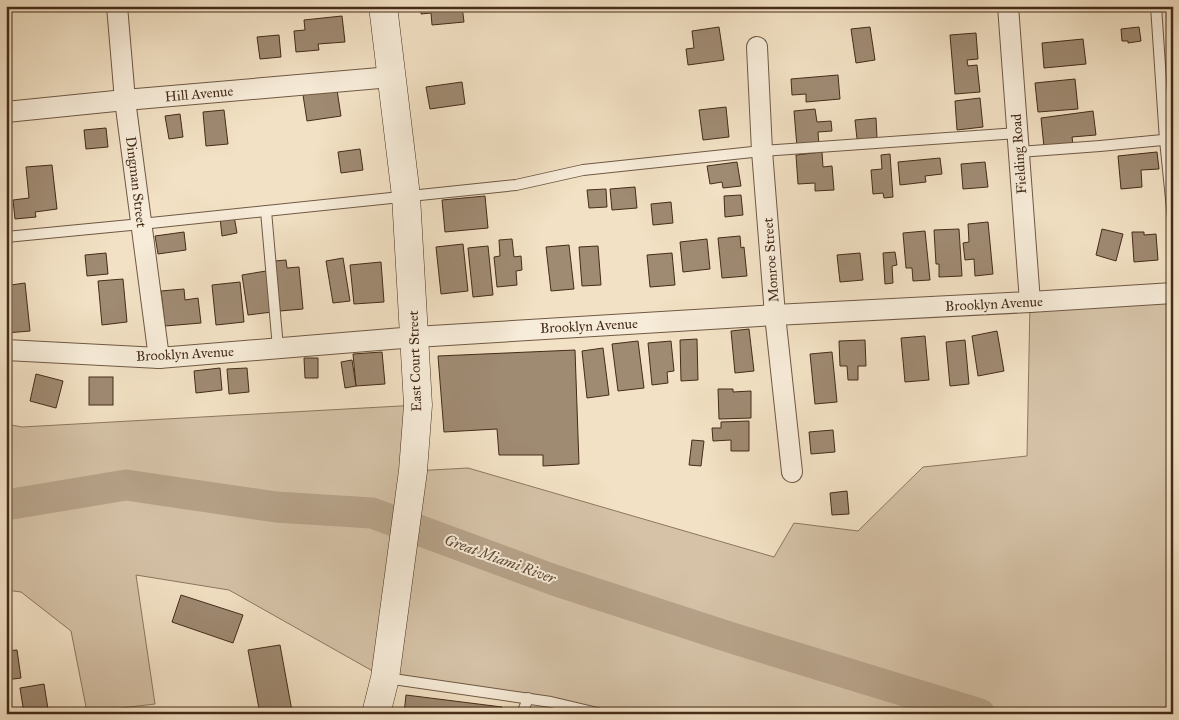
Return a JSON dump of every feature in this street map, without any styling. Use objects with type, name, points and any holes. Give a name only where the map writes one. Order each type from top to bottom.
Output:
[{"type":"main road","name":"East Court Street","points":[[376,714],[385,678],[413,471],[418,405],[406,196],[383,6]]},
{"type":"street","name":"Dingman Street","points":[[117,6],[125,100],[159,358]]},
{"type":"street","name":"Fielding Road","points":[[1008,6],[1030,302]]},
{"type":"street","name":"Monroe Street","points":[[757,47],[762,151],[775,315],[792,472]]},
{"type":"street","name":"Hill Avenue","points":[[6,112],[391,77]]},
{"type":"street","name":"Brooklyn Avenue","points":[[6,350],[159,358],[415,337],[1173,293]]},
{"type":"lane","points":[[1156,6],[1169,140],[1173,219]]},
{"type":"lane","points":[[6,237],[516,185],[584,170],[762,151],[1018,142],[1100,146],[1169,140]]},
{"type":"lane","points":[[266,211],[278,348]]},
{"type":"lane","points":[[385,678],[528,698],[602,714]]},
{"type":"lane","points":[[522,714],[528,698]]},
{"type":"lane","points":[[333,714],[342,714]]},
{"type":"shaded area","points":[[1173,293],[1173,714],[602,714],[385,678],[229,590],[136,575],[155,704],[87,712],[71,631],[21,592],[6,590],[6,424],[22,427],[418,405],[413,471],[468,468],[774,557],[794,523],[858,531],[923,467],[1027,456],[1030,302]]},
{"type":"building","points":[[421,6],[462,6],[464,22],[432,25],[431,13],[421,14]]},
{"type":"building","points":[[342,16],[345,42],[318,44],[319,50],[296,52],[294,31],[305,30],[304,20]]},
{"type":"building","points":[[719,27],[724,60],[688,65],[686,49],[694,48],[692,31]]},
{"type":"building","points":[[870,27],[875,60],[856,63],[851,29]]},
{"type":"building","points":[[1139,27],[1141,41],[1128,43],[1128,41],[1122,41],[1121,29]]},
{"type":"building","points":[[976,33],[978,59],[967,60],[968,66],[977,65],[980,92],[955,94],[950,35]]},
{"type":"building","points":[[279,35],[281,57],[260,59],[257,37]]},
{"type":"building","points":[[1083,39],[1086,64],[1044,68],[1042,43]]},
{"type":"building","points":[[838,75],[840,99],[806,102],[806,94],[792,95],[791,79]]},
{"type":"building","points":[[1075,79],[1078,109],[1038,112],[1035,83]]},
{"type":"building","points":[[462,82],[465,104],[430,109],[426,87]]},
{"type":"building","points":[[337,90],[341,116],[307,121],[303,95]]},
{"type":"building","points":[[980,98],[983,127],[957,130],[955,101]]},
{"type":"building","points":[[726,107],[729,137],[703,140],[699,110]]},
{"type":"building","points":[[815,109],[817,122],[831,121],[832,131],[818,132],[819,146],[797,147],[794,111]]},
{"type":"building","points":[[224,110],[228,144],[206,146],[203,112]]},
{"type":"building","points":[[1093,111],[1096,135],[1072,137],[1073,144],[1044,147],[1041,118]]},
{"type":"building","points":[[180,114],[183,137],[169,139],[165,116]]},
{"type":"building","points":[[876,118],[877,138],[857,139],[855,120]]},
{"type":"building","points":[[106,128],[108,147],[86,149],[84,130]]},
{"type":"building","points":[[360,149],[363,170],[341,173],[338,152]]},
{"type":"building","points":[[822,152],[823,167],[832,166],[834,190],[815,191],[815,183],[798,184],[796,155]]},
{"type":"building","points":[[1157,152],[1159,169],[1141,170],[1142,187],[1121,189],[1118,156]]},
{"type":"building","points":[[890,154],[893,197],[884,198],[883,193],[873,194],[871,170],[882,169],[881,155]]},
{"type":"building","points":[[940,158],[942,174],[925,176],[926,182],[900,185],[898,162]]},
{"type":"building","points":[[737,162],[741,186],[723,188],[722,182],[710,184],[707,166]]},
{"type":"building","points":[[985,162],[988,187],[963,189],[961,164]]},
{"type":"building","points":[[52,165],[57,209],[35,212],[36,217],[15,219],[13,200],[29,198],[26,167]]},
{"type":"building","points":[[635,187],[637,208],[612,210],[610,189]]},
{"type":"building","points":[[606,189],[607,207],[589,208],[587,190]]},
{"type":"building","points":[[741,195],[743,215],[725,217],[724,196]]},
{"type":"building","points":[[485,196],[488,228],[445,232],[442,200]]},
{"type":"building","points":[[671,202],[673,223],[653,225],[651,204]]},
{"type":"building","points":[[234,216],[237,233],[222,236],[220,218]]},
{"type":"building","points":[[988,222],[993,274],[975,276],[974,259],[965,260],[963,243],[969,242],[968,224]]},
{"type":"building","points":[[959,229],[962,276],[939,277],[939,264],[936,264],[934,230]]},
{"type":"building","points":[[1102,229],[1123,234],[1116,261],[1096,255]]},
{"type":"building","points":[[925,231],[930,280],[913,281],[912,268],[906,268],[903,233]]},
{"type":"building","points":[[184,232],[186,250],[158,254],[155,236]]},
{"type":"building","points":[[1132,232],[1144,232],[1144,235],[1156,234],[1158,260],[1134,262]]},
{"type":"building","points":[[740,236],[741,248],[744,247],[747,276],[722,278],[718,238]]},
{"type":"building","points":[[512,239],[514,257],[521,256],[522,270],[516,271],[517,285],[497,287],[494,257],[500,256],[499,240]]},
{"type":"building","points":[[707,239],[710,269],[683,272],[680,242]]},
{"type":"building","points":[[463,244],[468,291],[441,294],[436,247]]},
{"type":"building","points":[[569,245],[574,289],[551,291],[546,247]]},
{"type":"building","points":[[488,246],[493,295],[473,297],[468,248]]},
{"type":"building","points":[[598,246],[601,285],[582,286],[579,247]]},
{"type":"building","points":[[895,252],[897,265],[892,266],[893,283],[885,284],[883,253]]},
{"type":"building","points":[[106,253],[108,274],[87,276],[85,255]]},
{"type":"building","points":[[672,253],[675,285],[650,287],[647,255]]},
{"type":"building","points":[[860,253],[863,280],[840,282],[837,255]]},
{"type":"building","points":[[6,256],[8,256],[11,285],[25,283],[30,331],[6,333]]},
{"type":"building","points":[[343,258],[350,301],[333,303],[326,261]]},
{"type":"building","points":[[286,260],[287,268],[299,267],[303,309],[280,311],[275,261]]},
{"type":"building","points":[[381,262],[384,302],[354,304],[350,265]]},
{"type":"building","points":[[266,271],[272,312],[248,315],[242,275]]},
{"type":"building","points":[[123,279],[127,322],[102,325],[98,281]]},
{"type":"building","points":[[240,282],[244,322],[216,325],[212,285]]},
{"type":"building","points":[[184,289],[185,300],[198,298],[201,323],[165,326],[161,291]]},
{"type":"building","points":[[749,329],[754,371],[735,373],[731,331]]},
{"type":"building","points":[[997,331],[1004,371],[978,376],[972,336]]},
{"type":"building","points":[[925,336],[929,380],[905,382],[901,338]]},
{"type":"building","points":[[697,339],[698,380],[681,381],[680,340]]},
{"type":"building","points":[[865,340],[866,366],[858,366],[858,380],[848,380],[847,366],[840,366],[839,341]]},
{"type":"building","points":[[965,340],[969,384],[950,386],[946,342]]},
{"type":"building","points":[[638,341],[644,388],[618,391],[612,344]]},
{"type":"building","points":[[671,341],[674,371],[667,372],[668,383],[652,385],[648,343]]},
{"type":"building","points":[[603,348],[609,395],[587,398],[582,351]]},
{"type":"building","points":[[575,350],[579,464],[543,466],[543,455],[499,455],[497,429],[444,432],[438,356]]},
{"type":"building","points":[[382,352],[385,384],[356,386],[353,354]]},
{"type":"building","points":[[832,352],[837,402],[815,404],[810,354]]},
{"type":"building","points":[[304,358],[318,358],[318,378],[305,378]]},
{"type":"building","points":[[352,360],[356,386],[345,388],[341,362]]},
{"type":"building","points":[[220,368],[222,390],[196,393],[194,371]]},
{"type":"building","points":[[247,368],[249,392],[229,394],[227,369]]},
{"type":"building","points":[[36,374],[63,381],[56,408],[30,401]]},
{"type":"building","points":[[89,377],[113,377],[113,405],[89,405]]},
{"type":"building","points":[[718,389],[733,389],[733,392],[751,391],[751,418],[719,419]]},
{"type":"building","points":[[749,421],[749,451],[731,451],[731,440],[713,441],[712,428],[721,428],[721,422]]},
{"type":"building","points":[[833,430],[835,452],[811,454],[809,432]]},
{"type":"building","points":[[692,440],[704,441],[701,466],[689,465]]},
{"type":"building","points":[[847,491],[849,514],[832,515],[830,493]]},
{"type":"building","points":[[181,595],[243,615],[233,643],[172,622]]},
{"type":"building","points":[[280,645],[292,711],[279,714],[260,714],[248,650]]},
{"type":"building","points":[[17,650],[21,678],[6,680],[6,651]]},
{"type":"building","points":[[44,684],[48,709],[24,713],[20,688]]},
{"type":"building","points":[[406,695],[502,707],[501,714],[404,714]]},
{"type":"waterway","name":"Great Miami River","points":[[6,505],[126,485],[276,507],[372,513],[554,580],[732,638],[980,714]]}]
